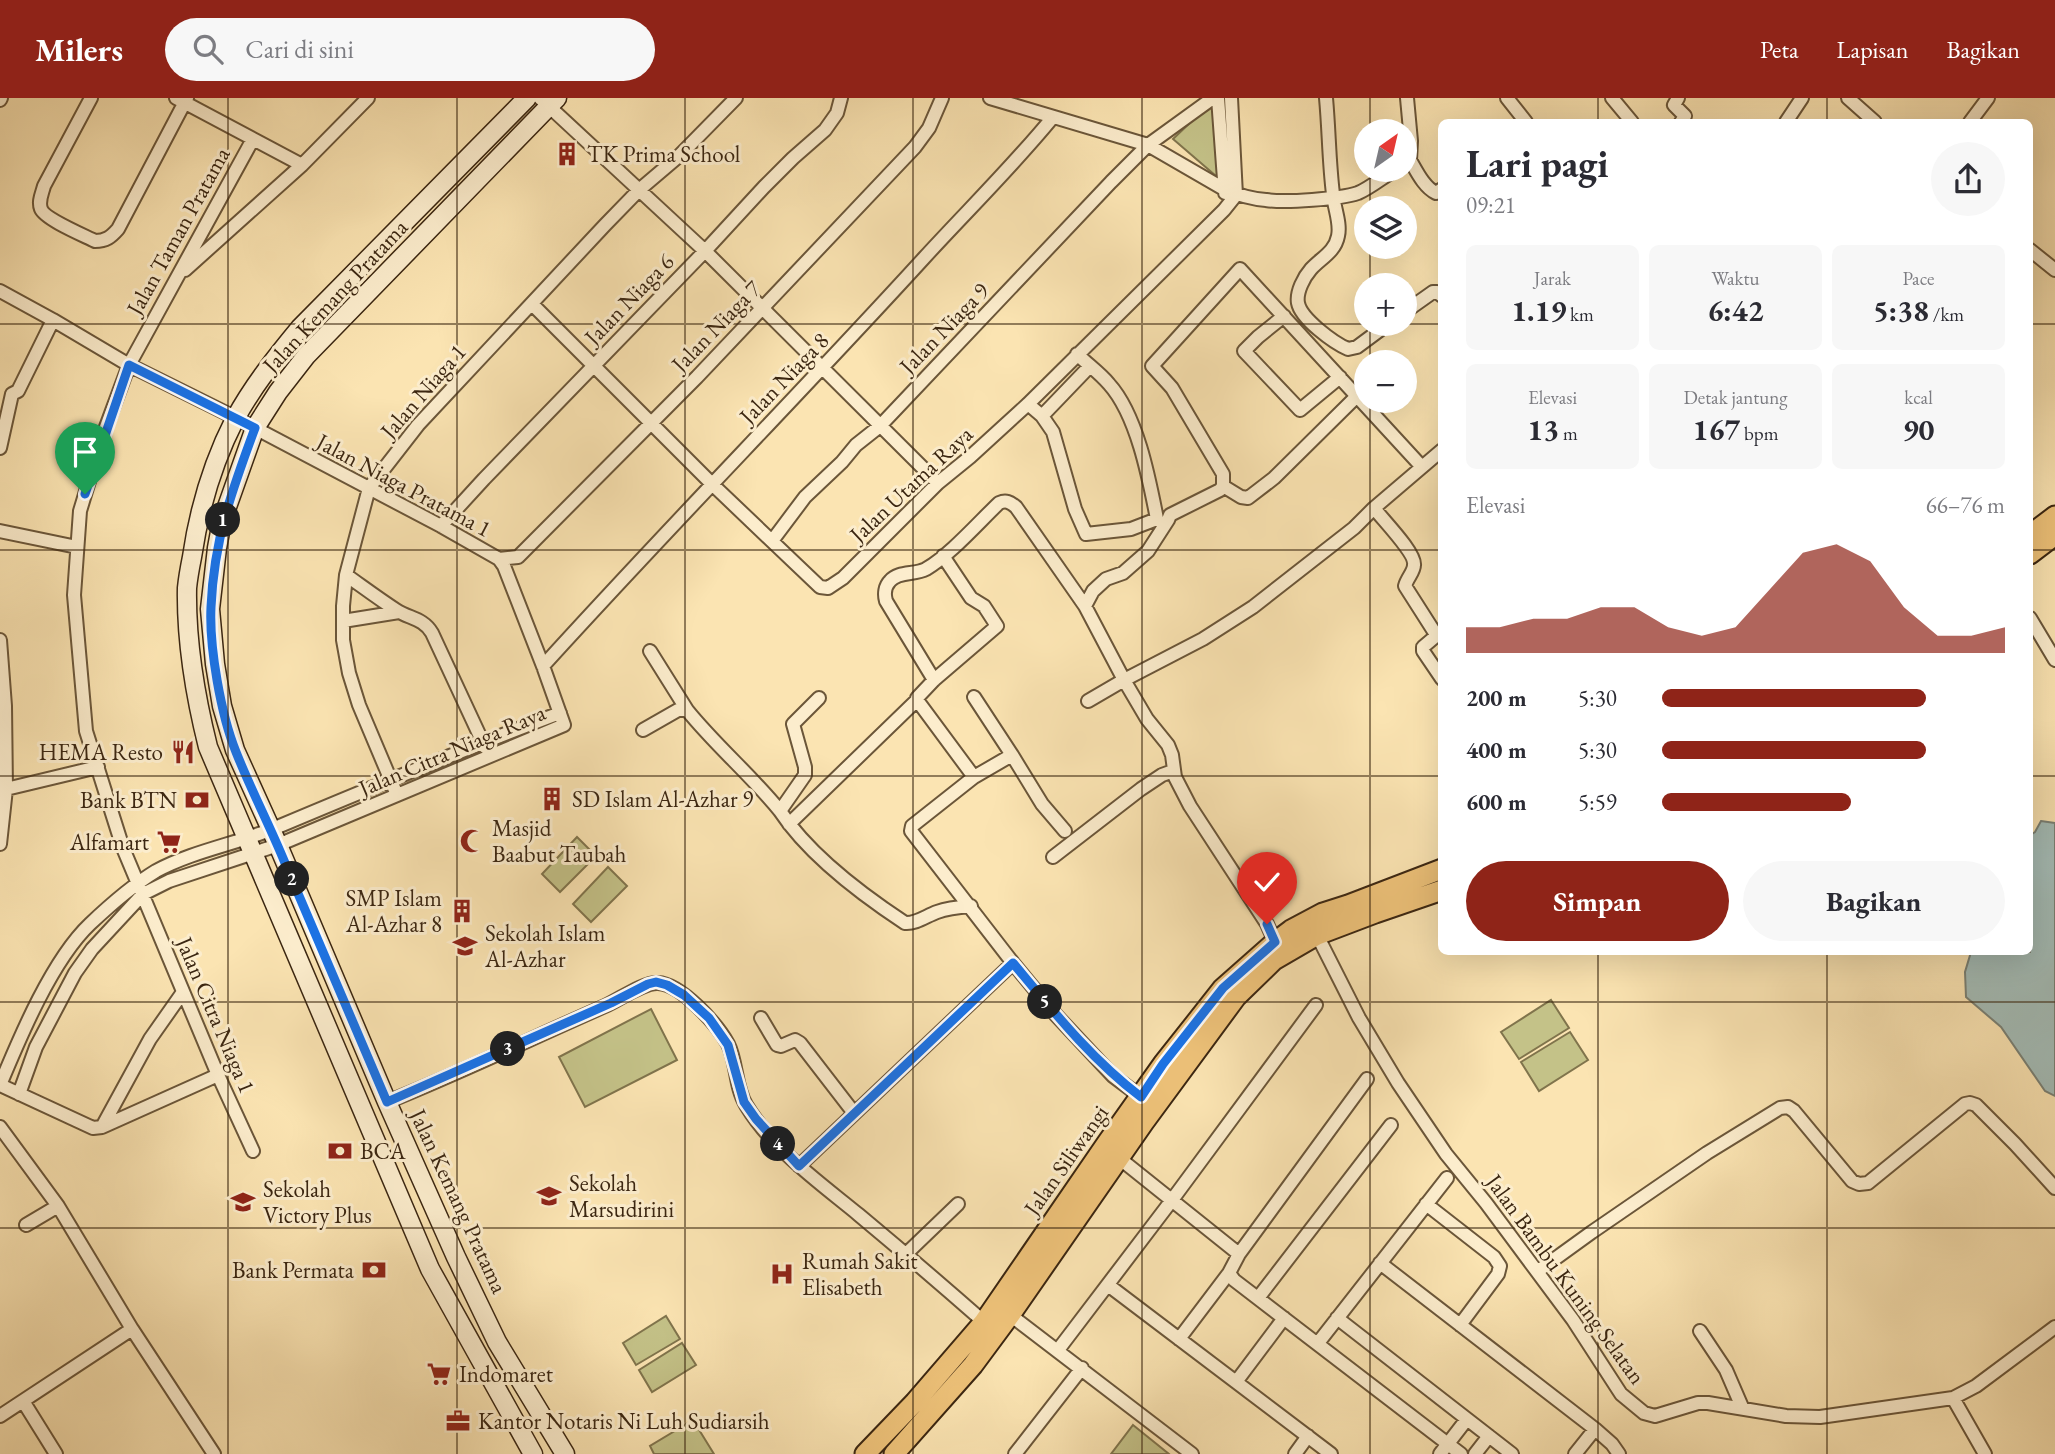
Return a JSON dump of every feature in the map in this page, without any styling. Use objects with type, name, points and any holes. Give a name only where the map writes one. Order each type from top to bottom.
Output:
[{"type":"main road","points":[[2033,533],[2055,516]]},
{"type":"main road","points":[[2033,552],[2055,535]]},
{"type":"main road","name":"Jalan Siliwangi","points":[[894,1454],[974,1365],[1003,1309],[1107,1143],[1163,1064],[1223,988],[1291,930],[1323,913],[1438,871]]},
{"type":"main road","name":"Jalan Siliwangi","points":[[867,1453],[984,1322],[1003,1309],[1119,1158],[1236,997],[1274,960],[1317,935],[1438,891]]},
{"type":"street","points":[[91,98],[40,197],[42,212],[95,241],[108,239],[118,229],[182,100],[253,139]]},
{"type":"street","points":[[177,277],[302,165],[368,98]]},
{"type":"street","name":"Jalan Kemang Pratama","points":[[527,98],[300,328],[270,365],[236,418],[219,454],[205,494],[187,586],[190,648],[197,705],[208,747],[430,1269],[533,1454]]},
{"type":"street","name":"Jalan Niaga 1","points":[[397,795],[359,705],[343,640],[346,575],[369,488],[418,425],[639,190],[679,156],[736,98]]},
{"type":"street","name":"Jalan Niaga 6","points":[[441,526],[728,224],[793,158],[825,130],[837,113],[841,98]]},
{"type":"street","name":"Jalan Niaga 7","points":[[499,559],[517,557],[763,309],[915,147],[929,128],[942,98]]},
{"type":"street","points":[[990,98],[1148,145],[1230,196],[1268,201],[1333,197],[1358,192],[1375,182]]},
{"type":"street","name":"Jalan Niaga 9","points":[[772,541],[805,497],[880,426],[1148,145],[1213,98]]},
{"type":"street","points":[[1218,98],[1230,196]]},
{"type":"street","points":[[1230,196],[1231,98]]},
{"type":"street","points":[[1326,98],[1338,237],[1331,250],[1306,276],[1298,293],[1298,303],[1302,313],[1341,346],[1348,349],[1357,347],[1372,336]]},
{"type":"street","points":[[1407,98],[1409,119]]},
{"type":"street","points":[[1507,98],[1524,119]]},
{"type":"street","points":[[1612,98],[1630,119]]},
{"type":"street","points":[[1678,98],[1674,105],[1685,116],[1683,119]]},
{"type":"street","points":[[1788,119],[1802,98]]},
{"type":"street","points":[[1848,98],[1872,119]]},
{"type":"street","points":[[1972,119],[1988,98]]},
{"type":"street","points":[[548,101],[705,251],[938,483]]},
{"type":"street","name":"Jalan Kemang Pratama","points":[[548,101],[306,356],[278,392],[255,428],[222,521],[211,609],[215,664],[222,706],[235,750],[456,1257],[497,1342],[565,1454]]},
{"type":"street","name":"Jalan Niaga 8","points":[[543,666],[823,369],[1053,117]]},
{"type":"street","name":"Jalan Taman Pratama","points":[[77,547],[80,512],[85,494],[129,365],[253,139],[302,165]]},
{"type":"street","points":[[1418,174],[1432,191],[1438,191]]},
{"type":"street","name":"Jalan Utama Raya","points":[[772,541],[820,587],[828,588],[835,584],[938,483],[1028,404],[1204,231],[1230,196]]},
{"type":"street","points":[[2033,256],[2055,270]]},
{"type":"street","points":[[1086,606],[1093,591],[1106,579],[1122,573],[1148,551],[1170,515],[1223,486],[1223,474],[1172,388],[1153,368],[1153,363],[1240,269],[1354,393]]},
{"type":"street","name":"Jalan Niaga Pratama 1","points":[[0,291],[129,365],[236,418],[499,559],[560,713]]},
{"type":"street","points":[[1417,303],[1433,292],[1438,293]]},
{"type":"street","points":[[532,304],[650,424],[772,541]]},
{"type":"street","points":[[1284,316],[1244,351],[1300,410],[1340,377]]},
{"type":"street","points":[[0,448],[6,392],[19,391],[53,320]]},
{"type":"street","points":[[1028,404],[1042,416],[1053,432],[1074,509],[1086,534],[1131,529],[1157,519],[1144,460],[1125,409],[1111,385],[1077,354]]},
{"type":"street","points":[[1042,416],[1090,366]]},
{"type":"street","points":[[1223,486],[1241,498],[1248,498],[1274,478],[1354,399]]},
{"type":"street","points":[[1373,413],[1422,467]]},
{"type":"street","points":[[1088,701],[1203,639],[1253,607],[1354,528],[1422,467],[1438,457]]},
{"type":"street","points":[[934,680],[884,597],[886,587],[895,576],[924,570],[943,556],[999,503],[1008,502],[1016,507],[1086,606],[1147,719],[1168,745],[1177,783],[1267,924],[1275,942]]},
{"type":"street","points":[[1374,509],[1415,562],[1405,586],[1435,633],[1436,636],[1423,647],[1423,651],[1438,673]]},
{"type":"street","points":[[0,531],[77,547]]},
{"type":"street","name":"Jalan Citra Niaga 1","points":[[77,547],[75,595],[86,731],[123,848],[218,1075],[253,1151]]},
{"type":"street","points":[[789,824],[917,701],[919,695],[934,680],[997,626],[981,603],[971,598],[943,556]]},
{"type":"street","points":[[346,575],[399,612],[418,618],[427,625],[483,742],[488,758]]},
{"type":"street","points":[[343,621],[399,612]]},
{"type":"street","points":[[2033,623],[2055,660]]},
{"type":"street","points":[[0,640],[3,789],[0,844]]},
{"type":"street","points":[[650,651],[687,710],[763,790],[819,858],[905,923],[912,923],[950,908],[971,906]]},
{"type":"street","points":[[974,697],[1042,804],[1065,831]]},
{"type":"street","points":[[780,811],[805,775],[793,724],[819,698]]},
{"type":"street","points":[[917,701],[974,777]]},
{"type":"street","points":[[643,730],[678,710],[687,710]]},
{"type":"street","name":"Jalan Citra Niaga Raya","points":[[0,1085],[18,1042],[65,956],[89,925],[141,889],[169,881],[274,837],[397,795],[488,758],[563,726],[560,713],[389,780],[274,837]]},
{"type":"street","points":[[1012,755],[974,777],[912,826],[911,831],[1013,963],[1088,1051],[1113,1076],[1141,1097]]},
{"type":"street","points":[[3,789],[98,767]]},
{"type":"street","points":[[1054,857],[1141,789],[1173,771]]},
{"type":"street","name":"Jalan Citra Niaga Raya","points":[[19,1094],[36,1047],[75,973],[141,889]]},
{"type":"street","name":"Jalan Bambu Kuning Selatan","points":[[1317,935],[1359,1018],[1398,1083],[1446,1154],[1538,1271],[1621,1394],[1644,1413],[1655,1416],[1698,1403],[1742,1407],[1786,1416],[1820,1417],[1953,1398],[1976,1386],[2055,1327]]},
{"type":"street","points":[[799,1166],[1013,963]]},
{"type":"street","points":[[387,1102],[648,984],[656,982],[667,985],[684,995],[709,1018],[728,1045],[744,1102],[777,1143],[799,1166],[984,1322]]},
{"type":"street","points":[[103,1127],[150,1039],[183,992]]},
{"type":"street","points":[[1058,1350],[1316,1005]]},
{"type":"street","points":[[761,1018],[778,1045],[785,1045],[792,1040],[800,1043],[854,1113]]},
{"type":"street","points":[[0,1085],[93,1128],[103,1127],[218,1075]]},
{"type":"street","points":[[1179,1339],[1367,1079]]},
{"type":"street","points":[[1538,1271],[1639,1199],[1780,1108],[1788,1107],[1794,1111],[1852,1181],[1859,1184],[1868,1183],[1965,1104],[1970,1103],[1976,1105],[2055,1188]]},
{"type":"street","points":[[1258,1298],[1391,1125]]},
{"type":"street","points":[[0,1127],[58,1206],[132,1329],[214,1454]]},
{"type":"street","points":[[1119,1158],[1239,1254]]},
{"type":"street","points":[[1318,1343],[1447,1178]]},
{"type":"street","points":[[402,1205],[428,1194]]},
{"type":"street","points":[[906,1254],[958,1204]]},
{"type":"street","points":[[1426,1204],[1494,1257],[1500,1266],[1498,1274],[1460,1325]]},
{"type":"street","points":[[26,1225],[58,1206]]},
{"type":"street","points":[[430,1269],[456,1257]]},
{"type":"street","points":[[1380,1263],[1595,1429],[1619,1454]]},
{"type":"street","points":[[1229,1273],[1234,1280],[1318,1343],[1444,1449],[1461,1454]]},
{"type":"street","points":[[1108,1285],[1331,1454]]},
{"type":"street","points":[[1003,1309],[1192,1454]]},
{"type":"street","points":[[1236,1382],[1284,1318]]},
{"type":"street","points":[[1337,1318],[1512,1454]]},
{"type":"street","points":[[0,1416],[132,1329]]},
{"type":"street","points":[[1700,1331],[1726,1370],[1742,1407]]},
{"type":"street","points":[[1015,1454],[1082,1368]]},
{"type":"street","points":[[1953,1398],[1985,1454]]},
{"type":"street","points":[[23,1401],[56,1454]]},
{"type":"street","points":[[520,1433],[543,1419]]},
{"type":"street","points":[[1444,1449],[1467,1419]]},
{"type":"street","points":[[1575,1454],[1595,1429]]},
{"type":"street","points":[[1294,1454],[1308,1436]]},
{"type":"street","points":[[1475,1454],[1489,1436]]},
{"type":"shaded area","points":[[1215,99],[1223,182],[1173,139]]},
{"type":"shaded area","points":[[577,837],[596,856],[560,892],[542,874]]},
{"type":"shaded area","points":[[608,867],[627,886],[591,922],[573,904]]},
{"type":"shaded area","points":[[1551,1000],[1569,1028],[1519,1059],[1501,1032]]},
{"type":"shaded area","points":[[651,1009],[677,1060],[585,1107],[559,1057]]},
{"type":"shaded area","points":[[1570,1032],[1588,1060],[1539,1091],[1521,1062]]},
{"type":"shaded area","points":[[666,1316],[680,1339],[636,1365],[623,1343]]},
{"type":"shaded area","points":[[682,1343],[696,1365],[652,1392],[639,1370]]},
{"type":"shaded area","points":[[693,1420],[714,1454],[654,1454],[650,1446]]},
{"type":"shaded area","points":[[1133,1425],[1169,1454],[1111,1454]]},
{"type":"water","points":[[2041,821],[2055,823],[2055,1096],[2045,1091],[2001,1027],[1966,997],[1965,972],[1970,955],[2033,955],[2035,832]]},
{"type":"place","name":"TK Prima School","points":[[567,154]]},
{"type":"place","name":"HEMA Resto","points":[[183,752]]},
{"type":"place","name":"SD Islam Al-Azhar 9","points":[[552,799]]},
{"type":"place","name":"Bank BTN","points":[[197,800]]},
{"type":"place","name":"Masjid Baabut Taubah","points":[[472,841]]},
{"type":"place","name":"Alfamart","points":[[169,842]]},
{"type":"place","name":"SMP Islam Al-Azhar 8","points":[[462,911]]},
{"type":"place","name":"Sekolah Islam Al-Azhar","points":[[465,946]]},
{"type":"place","name":"BCA","points":[[340,1151]]},
{"type":"place","name":"Sekolah Marsudirini","points":[[549,1196]]},
{"type":"place","name":"Sekolah Victory Plus","points":[[243,1202]]},
{"type":"place","name":"Bank Permata","points":[[374,1270]]},
{"type":"place","name":"Rumah Sakit Elisabeth","points":[[782,1274]]},
{"type":"place","name":"Indomaret","points":[[439,1374]]},
{"type":"place","name":"Kantor Notaris Ni Luh Sudiarsih","points":[[458,1421]]},
{"type":"route","points":[[85,494],[129,365],[255,428],[222,521],[217,548],[211,609],[215,664],[222,706],[235,750],[387,1102],[656,982],[684,995],[709,1018],[728,1045],[744,1102],[799,1166],[1013,963],[1088,1051],[1113,1076],[1141,1097],[1163,1064],[1223,988],[1275,942],[1267,924]]}]
